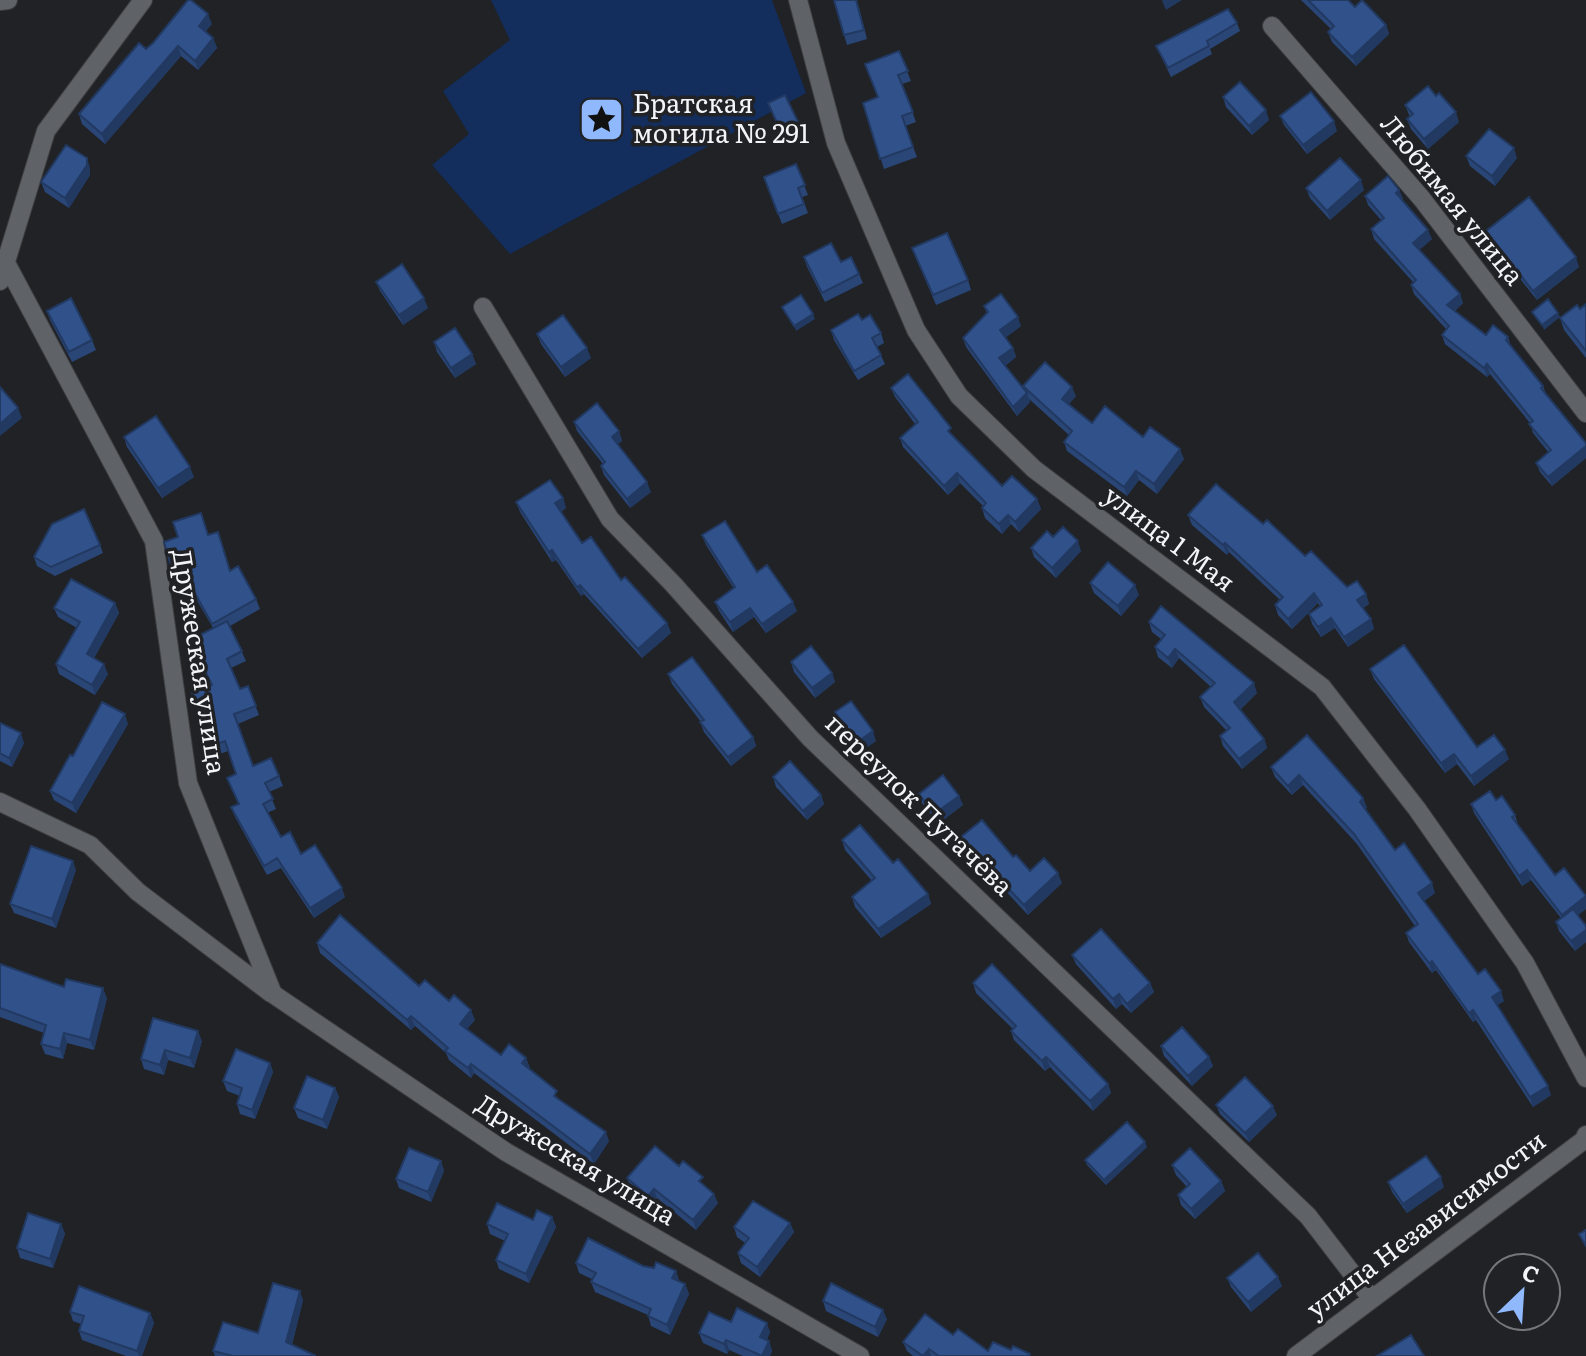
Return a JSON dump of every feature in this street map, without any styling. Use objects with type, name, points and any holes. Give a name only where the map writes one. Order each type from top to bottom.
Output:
[{"type":"street","points":[[0,1],[8,0]]},
{"type":"street","points":[[3,272],[46,131],[143,0]]},
{"type":"street","name":"улица 1 Мая","points":[[798,0],[836,143],[916,330],[959,396],[1034,469],[1322,687],[1417,809],[1525,963],[1586,1078]]},
{"type":"street","name":"Любимая улица","points":[[1272,26],[1422,199],[1586,413]]},
{"type":"street","name":"Дружеская улица","points":[[3,272],[154,541],[188,783],[273,994]]},
{"type":"street","name":"переулок Пугачёва","points":[[483,307],[610,519],[673,584],[810,738],[1308,1216],[1371,1298]]},
{"type":"street","name":"Дружеская улица","points":[[0,802],[90,845],[138,892],[273,994],[506,1152],[860,1356]]},
{"type":"street","name":"улица Независимости","points":[[1296,1356],[1584,1140],[1586,1135]]},
{"type":"shaded area","points":[[491,0],[772,0],[806,93],[510,254],[432,165],[469,134],[443,91],[510,40]]},
{"type":"building","points":[[188,0],[208,14],[199,26],[213,38],[195,61],[178,46],[102,134],[79,114],[139,43],[146,49],[153,43]]},
{"type":"building","points":[[834,0],[856,0],[864,30],[844,35]]},
{"type":"building","points":[[1308,0],[1348,0],[1355,7],[1362,0],[1386,25],[1352,57],[1328,32],[1334,26]]},
{"type":"building","points":[[1228,9],[1237,23],[1207,41],[1209,46],[1168,68],[1156,46]]},
{"type":"building","points":[[899,51],[908,71],[898,75],[913,112],[902,116],[913,147],[880,159],[863,103],[878,97],[865,64]]},
{"type":"building","points":[[1240,82],[1266,110],[1249,126],[1223,97]]},
{"type":"building","points":[[1428,86],[1456,112],[1424,139],[1407,119],[1413,114],[1405,105]]},
{"type":"building","points":[[1311,92],[1334,121],[1303,145],[1280,116]]},
{"type":"building","points":[[785,95],[801,128],[783,136],[768,103]]},
{"type":"building","points":[[1489,129],[1514,148],[1492,176],[1466,156]]},
{"type":"building","points":[[66,145],[87,158],[87,165],[65,198],[41,182]]},
{"type":"building","points":[[1340,158],[1361,180],[1327,211],[1306,188]]},
{"type":"building","points":[[796,164],[805,185],[798,188],[804,204],[778,214],[764,177]]},
{"type":"building","points":[[1388,176],[1399,190],[1396,193],[1428,230],[1413,243],[1460,294],[1447,305],[1486,335],[1493,325],[1508,337],[1506,340],[1543,386],[1541,388],[1586,443],[1548,477],[1536,463],[1551,450],[1529,424],[1533,421],[1487,364],[1484,368],[1442,335],[1449,326],[1411,285],[1416,280],[1371,229],[1384,218],[1365,196]]},
{"type":"building","points":[[1529,197],[1576,257],[1533,291],[1486,231]]},
{"type":"building","points":[[947,233],[968,280],[933,295],[912,248]]},
{"type":"building","points":[[831,243],[841,262],[851,257],[859,274],[822,293],[804,257]]},
{"type":"building","points":[[402,264],[424,298],[399,315],[376,282]]},
{"type":"building","points":[[1001,294],[1018,317],[1000,330],[1013,348],[999,358],[1027,393],[1013,407],[963,338],[988,312],[984,306]]},
{"type":"building","points":[[801,295],[813,314],[794,326],[782,307]]},
{"type":"building","points":[[71,298],[92,340],[69,352],[47,311]]},
{"type":"building","points":[[1548,299],[1558,313],[1542,325],[1532,312]]},
{"type":"building","points":[[1586,304],[1586,351],[1560,318],[1577,305],[1580,309]]},
{"type":"building","points":[[858,314],[862,320],[870,315],[881,333],[872,338],[881,355],[854,371],[831,330]]},
{"type":"building","points":[[563,315],[587,348],[561,367],[537,334]]},
{"type":"building","points":[[455,328],[472,354],[451,368],[434,342]]},
{"type":"building","points":[[1045,362],[1072,387],[1062,399],[1092,423],[1105,406],[1143,437],[1150,427],[1180,449],[1154,484],[1136,471],[1124,487],[1064,442],[1072,431],[1023,386]]},
{"type":"building","points":[[908,374],[951,428],[948,431],[1002,486],[1012,476],[1037,499],[1015,522],[1008,515],[999,524],[982,508],[986,503],[957,473],[944,486],[900,438],[918,422],[891,388]]},
{"type":"building","points":[[0,387],[18,408],[0,424]]},
{"type":"building","points":[[597,403],[619,431],[612,437],[647,482],[627,499],[601,466],[605,462],[574,422]]},
{"type":"building","points":[[156,416],[190,467],[158,488],[124,437]]},
{"type":"building","points":[[550,480],[563,498],[555,503],[582,543],[591,537],[621,580],[625,577],[667,623],[638,649],[580,585],[577,587],[516,502]]},
{"type":"building","points":[[1216,484],[1263,524],[1267,520],[1305,556],[1311,551],[1347,587],[1357,581],[1366,594],[1357,600],[1371,619],[1344,637],[1331,618],[1318,627],[1309,614],[1322,605],[1314,593],[1288,619],[1275,605],[1283,597],[1225,543],[1223,545],[1188,515]]},
{"type":"building","points":[[84,509],[100,545],[51,567],[34,557],[52,524]]},
{"type":"building","points":[[201,513],[208,535],[218,532],[230,571],[238,566],[256,599],[212,624],[182,570],[173,573],[164,542],[178,537],[173,522]]},
{"type":"building","points":[[725,521],[757,572],[767,565],[793,602],[762,624],[750,608],[730,622],[715,602],[735,587],[702,535]]},
{"type":"building","points":[[1063,527],[1078,541],[1052,568],[1031,548],[1047,531],[1053,537]]},
{"type":"building","points":[[1108,562],[1135,585],[1118,606],[1090,583]]},
{"type":"building","points":[[71,579],[115,603],[87,654],[104,664],[92,685],[56,664],[80,622],[54,608]]},
{"type":"building","points":[[1161,606],[1254,683],[1234,702],[1264,739],[1239,759],[1220,736],[1230,728],[1200,697],[1215,683],[1175,649],[1168,658],[1155,647],[1165,635],[1149,622]]},
{"type":"building","points":[[227,621],[242,651],[227,659],[240,689],[248,686],[256,706],[234,714],[253,766],[271,758],[279,776],[265,783],[273,799],[263,804],[281,837],[290,832],[301,854],[315,845],[342,888],[310,908],[277,858],[264,866],[231,807],[239,804],[227,778],[236,774],[225,741],[214,745],[192,693],[212,685],[190,640]]},
{"type":"building","points":[[1404,645],[1477,747],[1494,735],[1505,750],[1471,776],[1454,754],[1441,763],[1370,669]]},
{"type":"building","points":[[811,646],[832,673],[812,688],[791,662]]},
{"type":"building","points":[[692,657],[753,737],[728,757],[668,674]]},
{"type":"building","points":[[851,701],[873,731],[856,743],[835,712]]},
{"type":"building","points":[[102,702],[125,714],[72,803],[50,791]]},
{"type":"building","points":[[0,723],[21,733],[9,758],[0,753]]},
{"type":"building","points":[[1307,735],[1363,798],[1360,802],[1395,850],[1404,843],[1432,883],[1418,893],[1478,974],[1485,969],[1501,991],[1492,997],[1548,1086],[1530,1097],[1473,1010],[1469,1013],[1432,961],[1429,963],[1406,933],[1418,924],[1354,834],[1299,775],[1288,786],[1271,767]]},
{"type":"building","points":[[790,761],[821,795],[803,811],[773,777]]},
{"type":"building","points":[[943,775],[959,796],[934,814],[919,794]]},
{"type":"building","points":[[1490,791],[1496,800],[1502,796],[1515,815],[1512,817],[1555,875],[1564,868],[1586,896],[1562,915],[1527,870],[1519,876],[1471,804]]},
{"type":"building","points":[[982,820],[1013,857],[1016,855],[1030,871],[1044,858],[1058,873],[1024,905],[979,857],[973,862],[956,841]]},
{"type":"building","points":[[860,825],[893,863],[898,859],[928,894],[878,929],[852,897],[875,878],[842,840]]},
{"type":"building","points":[[31,846],[73,861],[52,919],[10,904]]},
{"type":"building","points":[[1573,909],[1586,930],[1571,941],[1556,922]]},
{"type":"building","points":[[340,915],[419,986],[425,980],[449,1001],[454,995],[471,1010],[460,1024],[501,1055],[509,1044],[526,1058],[522,1063],[557,1091],[554,1096],[606,1132],[590,1154],[471,1064],[468,1068],[445,1051],[448,1048],[411,1016],[407,1020],[317,943]]},
{"type":"building","points":[[1101,929],[1150,983],[1127,1004],[1119,994],[1113,999],[1072,955]]},
{"type":"building","points":[[0,964],[64,987],[66,979],[103,988],[90,1040],[64,1033],[60,1049],[41,1044],[46,1025],[0,1008]]},
{"type":"building","points":[[992,964],[1108,1084],[1090,1101],[1046,1057],[1042,1061],[1011,1031],[1016,1026],[973,983]]},
{"type":"building","points":[[153,1018],[198,1031],[190,1058],[165,1050],[160,1065],[141,1059]]},
{"type":"building","points":[[1182,1027],[1209,1057],[1188,1076],[1161,1046]]},
{"type":"building","points":[[236,1049],[270,1063],[252,1110],[237,1104],[242,1088],[223,1081]]},
{"type":"building","points":[[307,1076],[335,1088],[323,1120],[294,1108]]},
{"type":"building","points":[[1245,1077],[1273,1106],[1245,1133],[1216,1105]]},
{"type":"building","points":[[1127,1122],[1145,1142],[1104,1180],[1085,1160]]},
{"type":"building","points":[[655,1146],[679,1166],[683,1161],[703,1177],[699,1181],[714,1194],[693,1220],[654,1189],[648,1196],[627,1178]]},
{"type":"building","points":[[409,1148],[441,1161],[428,1192],[396,1179]]},
{"type":"building","points":[[1190,1148],[1221,1181],[1191,1209],[1178,1195],[1190,1184],[1172,1165]]},
{"type":"building","points":[[1426,1156],[1441,1177],[1403,1204],[1388,1182]]},
{"type":"building","points":[[753,1201],[790,1223],[757,1267],[738,1253],[749,1238],[734,1227]]},
{"type":"building","points":[[497,1203],[533,1220],[537,1210],[552,1217],[526,1274],[496,1260],[508,1234],[487,1224]]},
{"type":"building","points":[[28,1213],[61,1224],[50,1259],[17,1248]]},
{"type":"building","points":[[1586,1230],[1586,1246],[1579,1234]]},
{"type":"building","points":[[588,1238],[643,1266],[654,1268],[656,1262],[676,1271],[672,1278],[685,1284],[667,1325],[648,1316],[651,1309],[591,1282],[596,1273],[576,1263]]},
{"type":"building","points":[[1258,1253],[1278,1277],[1248,1302],[1227,1278]]},
{"type":"building","points":[[273,1283],[300,1291],[286,1342],[316,1356],[233,1356],[213,1351],[223,1322],[258,1333]]},
{"type":"building","points":[[831,1283],[883,1310],[875,1327],[823,1301]]},
{"type":"building","points":[[79,1286],[150,1313],[137,1351],[79,1331],[84,1316],[70,1312]]},
{"type":"building","points":[[737,1308],[767,1323],[760,1337],[769,1341],[762,1356],[726,1340],[724,1344],[699,1333],[709,1312],[731,1322]]},
{"type":"building","points":[[925,1314],[953,1335],[958,1329],[988,1351],[993,1342],[1030,1354],[939,1356],[929,1349],[923,1356],[903,1342]]},
{"type":"building","points":[[1411,1335],[1424,1356],[1377,1356]]},
{"type":"place","name":"Братская могила № 291","points":[[602,119]]}]
